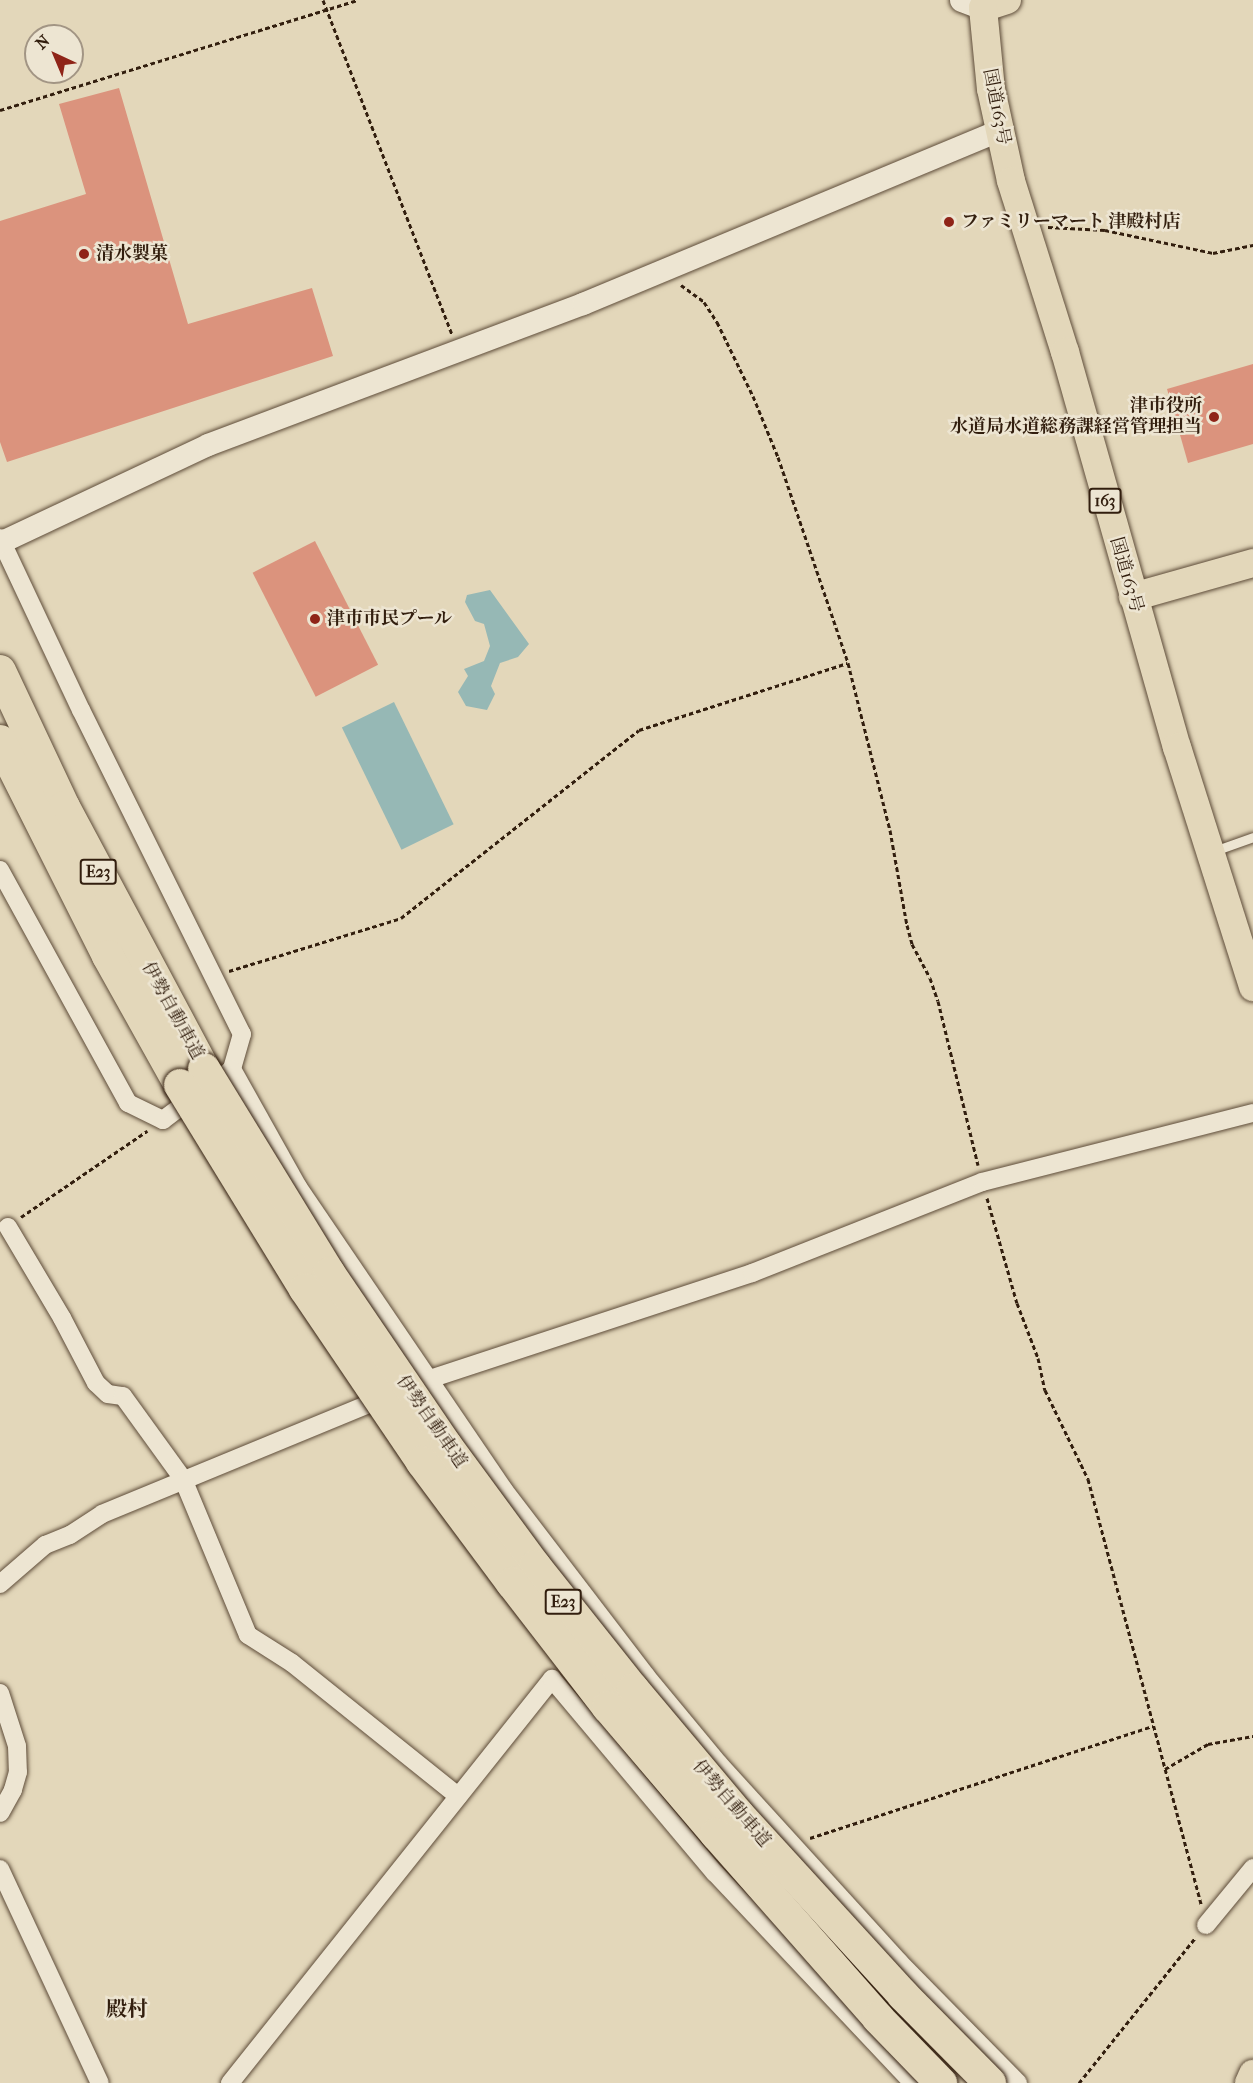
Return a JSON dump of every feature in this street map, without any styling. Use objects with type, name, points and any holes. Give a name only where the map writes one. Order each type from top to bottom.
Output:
[{"type":"highway","name":"国道163号","points":[[984,3],[986,55],[1000,130],[1025,227],[1065,352],[1177,747],[1253,987]]},
{"type":"highway","points":[[1133,597],[1253,563]]},
{"type":"highway","name":"伊勢自動車道","points":[[0,671],[64,807],[205,1074],[305,1289],[422,1462],[512,1583],[609,1707],[716,1834],[878,2018],[941,2083]]},
{"type":"highway","name":"伊勢自動車道","points":[[0,741],[108,956],[205,1074],[328,1274],[446,1445],[535,1566],[633,1689],[738,1814],[903,1995],[990,2083]]},
{"type":"highway","points":[[1249,2083],[1253,2074]]},
{"type":"street","points":[[0,870],[128,1103],[163,1120],[242,1034],[0,541],[208,445],[459,352],[1000,130]]},
{"type":"street","points":[[205,1074],[298,1187],[504,1490],[646,1676],[719,1764],[899,1962],[1018,2083]]},
{"type":"street","points":[[0,1584],[45,1545],[70,1535],[102,1514],[430,1379],[752,1273],[982,1182],[1253,1113]]},
{"type":"street","points":[[8,1227],[62,1318],[96,1383],[108,1394],[123,1396],[183,1479],[248,1635],[292,1663],[458,1796]]},
{"type":"street","points":[[230,2083],[552,1679],[715,1873],[913,2083]]},
{"type":"street","points":[[0,1693],[17,1746],[18,1772],[13,1790],[0,1813]]},
{"type":"street","points":[[1206,1925],[1253,1868]]},
{"type":"street","points":[[0,1869],[100,2083]]},
{"type":"lane","points":[[1211,852],[1253,837]]},
{"type":"path","points":[[323,0],[459,352]]},
{"type":"path","points":[[0,110],[357,0]]},
{"type":"path","points":[[1025,227],[1105,230],[1213,253],[1253,245]]},
{"type":"path","points":[[662,270],[704,302],[717,322],[753,396],[778,457],[848,663],[890,830],[912,944],[930,978],[938,1001],[982,1182],[1017,1303],[1038,1358],[1045,1390],[1088,1479],[1206,1925],[1079,2083]]},
{"type":"path","points":[[213,976],[401,918],[639,730],[848,663]]},
{"type":"path","points":[[8,1227],[163,1120]]},
{"type":"path","points":[[793,1844],[1154,1726]]},
{"type":"path","points":[[1165,1769],[1208,1744],[1253,1736]]},
{"type":"water","points":[[490,590],[529,644],[518,657],[500,663],[491,686],[495,694],[487,710],[466,706],[458,692],[468,676],[464,669],[484,661],[490,646],[484,624],[475,621],[465,602],[467,595]]},
{"type":"water","points":[[394,702],[454,824],[401,850],[342,727]]},
{"type":"building","name":"清水製菓","points":[[119,88],[188,324],[312,288],[333,356],[7,462],[0,442],[0,221],[86,194],[59,104]]},
{"type":"building","name":"津市役所 水道局水道総務課経営管理担当","points":[[1253,364],[1253,444],[1188,463],[1167,389]]},
{"type":"building","name":"津市市民プール","points":[[315,541],[378,665],[316,697],[253,573]]},
{"type":"place","name":"ファミリーマート 津殿村店","points":[[949,222]]},
{"type":"place","name":"清水製菓","points":[[84,254]]},
{"type":"place","name":"津市役所 水道局水道総務課経営管理担当","points":[[1214,417]]},
{"type":"place","name":"津市市民プール","points":[[315,619]]},
{"type":"district","name":"殿村","points":[[127,2009]]}]
